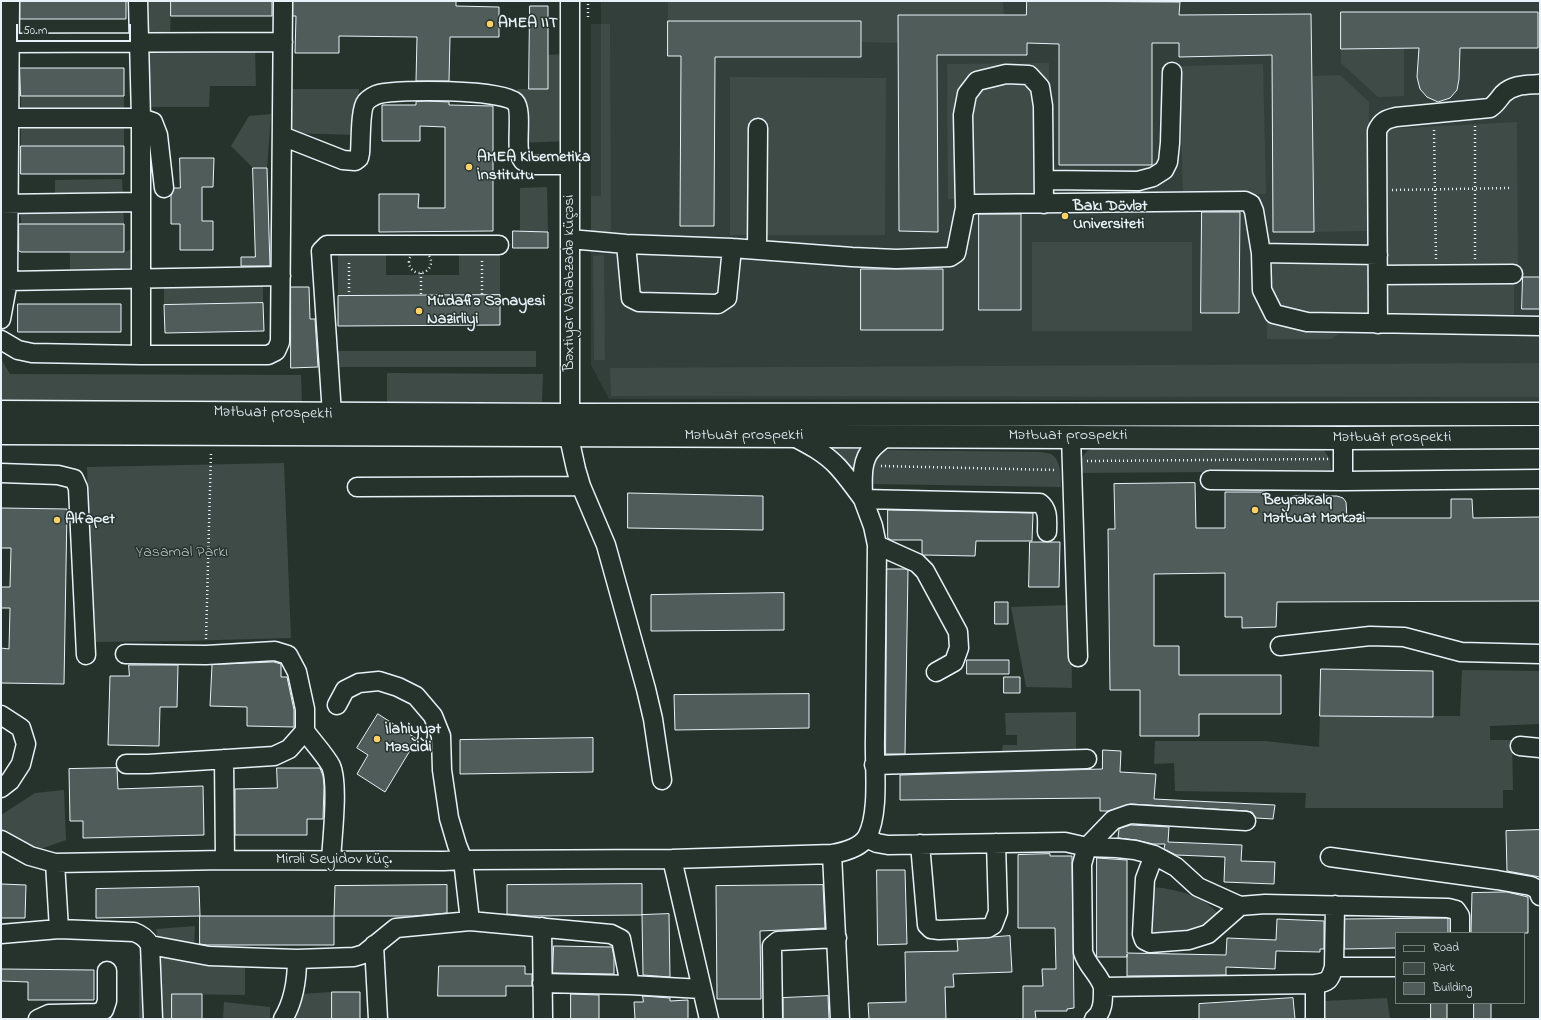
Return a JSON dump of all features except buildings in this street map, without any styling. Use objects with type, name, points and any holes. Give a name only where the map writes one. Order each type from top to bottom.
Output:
[{"type":"main road","name":"Mətbuat prospekti","points":[[1,412],[332,414],[545,425]]},
{"type":"main road","name":"Mətbuat prospekti","points":[[596,425],[1540,414]]},
{"type":"main road","points":[[545,425],[570,416],[596,425]]},
{"type":"main road","name":"Mətbuat prospekti","points":[[1,433],[211,434],[545,425]]},
{"type":"main road","name":"Mətbuat prospekti","points":[[596,425],[792,436],[1343,438],[1540,437]]},
{"type":"street","points":[[1,319],[8,281],[4,204],[9,118],[10,1]]},
{"type":"street","points":[[138,1],[141,118],[141,356]]},
{"type":"street","points":[[1,340],[18,350],[32,353],[141,356],[268,355],[276,351],[280,342],[283,1]]},
{"type":"street","name":"Bəxtiyar Vahabzadə küçəsi","points":[[570,1],[570,416],[572,452],[581,486],[606,545],[646,689],[653,719],[662,780]]},
{"type":"street","points":[[9,43],[283,42]]},
{"type":"street","points":[[1044,180],[1138,181],[1153,177],[1164,170],[1168,162],[1170,143],[1172,72]]},
{"type":"street","points":[[570,239],[626,244],[732,248],[852,257],[950,258],[956,253],[964,208],[963,115],[967,94],[977,81],[1006,74],[1029,75],[1040,87],[1043,106],[1044,204]]},
{"type":"street","points":[[1378,324],[1377,131],[1380,124],[1387,119],[1490,108],[1496,104],[1502,95],[1510,88],[1540,84]]},
{"type":"street","points":[[282,136],[343,160],[355,161],[360,158],[363,110],[366,102],[372,97],[378,94],[412,91],[475,92],[508,97],[516,103],[518,112],[519,152],[523,161],[533,165],[570,165]]},
{"type":"street","points":[[9,118],[141,118],[152,122],[158,135],[164,188]]},
{"type":"street","points":[[757,250],[758,128]]},
{"type":"street","points":[[964,208],[974,204],[1245,201],[1251,204],[1254,211],[1261,253],[1262,290],[1274,314],[1307,322],[1540,326]]},
{"type":"street","points":[[4,204],[140,202]]},
{"type":"street","points":[[626,244],[631,298],[639,302],[718,304],[727,298],[732,248]]},
{"type":"street","points":[[332,414],[321,252],[328,245],[499,246]]},
{"type":"street","points":[[1261,253],[1378,255]]},
{"type":"street","points":[[1378,275],[1513,274]]},
{"type":"street","points":[[8,281],[281,276]]},
{"type":"street","points":[[792,436],[813,447],[837,466],[863,499]]},
{"type":"street","points":[[887,436],[871,449],[865,460],[862,478],[863,499],[873,526],[877,546],[874,765],[875,806],[873,821],[866,838],[876,843],[888,845],[1065,842],[1087,847],[1135,850],[1154,855],[1176,867],[1198,887],[1240,906],[1265,904],[1448,908],[1456,910],[1460,916],[1460,932]]},
{"type":"street","points":[[1071,436],[1078,657]]},
{"type":"street","points":[[1343,438],[1343,481]]},
{"type":"street","points":[[1,473],[58,475],[74,478],[78,488],[86,655]]},
{"type":"street","points":[[1210,480],[1343,481],[1540,479]]},
{"type":"street","points":[[358,487],[581,486]]},
{"type":"street","points":[[863,499],[1040,503],[1047,511],[1047,532]]},
{"type":"street","points":[[877,546],[917,563],[925,571],[958,632],[958,648],[954,662],[936,672]]},
{"type":"street","points":[[1280,646],[1370,636],[1404,637],[1461,652],[1540,654]]},
{"type":"street","points":[[125,654],[206,655],[275,651],[288,655],[297,672],[305,709],[305,731],[331,766],[334,779],[331,860]]},
{"type":"street","points":[[337,705],[345,690],[359,683],[379,681],[398,687],[416,696],[433,716],[441,736],[442,770],[449,818],[463,860],[470,921]]},
{"type":"street","points":[[1,715],[21,728],[26,744],[21,764],[10,781],[1,788]]},
{"type":"street","points":[[126,764],[274,756],[289,749],[305,731]]},
{"type":"street","points":[[1520,746],[1540,748]]},
{"type":"street","points":[[224,759],[225,860]]},
{"type":"street","points":[[874,765],[1087,759]]},
{"type":"street","points":[[1094,1019],[1097,1017],[1102,1008],[1103,987],[1101,980],[1085,960],[1083,952],[1082,864],[1087,847],[1113,820],[1130,814],[1246,821]]},
{"type":"street","name":"Mirəli Seyidov küç.","points":[[1,840],[30,856],[55,863],[225,860],[444,861],[672,859],[832,854],[854,848],[866,838]]},
{"type":"street","points":[[920,844],[927,925],[931,929],[939,930],[988,928],[993,925],[998,912],[996,843]]},
{"type":"street","points":[[832,854],[840,1019]]},
{"type":"street","points":[[1154,855],[1145,879],[1142,934],[1144,940],[1150,943],[1189,940],[1208,934],[1240,906]]},
{"type":"street","points":[[1330,858],[1531,886],[1538,890],[1540,896]]},
{"type":"street","points":[[672,859],[709,1019]]},
{"type":"street","points":[[55,863],[59,929]]},
{"type":"street","points":[[1103,987],[1315,984],[1326,982],[1331,977],[1334,967],[1335,905]]},
{"type":"street","points":[[150,945],[209,956],[297,959],[354,957],[364,954],[374,944],[396,928],[470,921],[542,927],[611,934],[620,939],[630,985]]},
{"type":"street","points":[[542,927],[543,1019]]},
{"type":"street","points":[[1,934],[59,929],[134,932],[146,939],[150,945],[153,1019]]},
{"type":"street","points":[[773,1019],[772,946],[778,941],[837,938]]},
{"type":"street","points":[[374,944],[378,1019]]},
{"type":"street","points":[[283,1019],[296,986],[297,959]]},
{"type":"street","points":[[1334,967],[1395,967]]},
{"type":"street","points":[[38,1019],[48,1014],[97,1013],[104,1010],[107,1001],[107,971]]},
{"type":"street","points":[[542,983],[702,988]]},
{"type":"street","points":[[1314,1019],[1315,984]]},
{"type":"path","points":[[588,1],[588,17]]},
{"type":"path","points":[[1475,110],[1475,261]]},
{"type":"path","points":[[1434,114],[1436,259]]},
{"type":"path","points":[[1378,191],[1511,188]]},
{"type":"path","points":[[404,256],[412,256]]},
{"type":"path","points":[[429,256],[437,256]]},
{"type":"path","points":[[348,257],[348,296]]},
{"type":"path","points":[[482,257],[482,296]]},
{"type":"path","points":[[421,273],[421,296]]},
{"type":"path","points":[[206,655],[211,434]]},
{"type":"path","points":[[1080,461],[1330,459]]},
{"type":"path","points":[[878,466],[1060,470]]},
{"type":"shaded area","name":"Bakı Dövlət Universiteti","points":[[601,1],[1540,1],[1540,401],[609,399],[591,365],[591,24],[601,24]]},
{"type":"green space","points":[[145,1],[171,1],[170,36],[145,37]]},
{"type":"green space","points":[[668,1],[1003,1],[1004,15],[898,43],[861,42],[861,21],[668,21]]},
{"type":"green space","points":[[601,24],[610,24],[611,235],[591,235],[591,196],[601,196]]},
{"type":"green space","points":[[1404,48],[1404,96],[1378,97],[1341,63],[1341,49]]},
{"type":"green space","points":[[255,49],[256,86],[210,86],[209,107],[146,107],[146,50]]},
{"type":"green space","points":[[565,54],[566,141],[520,143],[517,89],[547,89],[547,55]]},
{"type":"green space","points":[[1049,63],[1050,198],[948,199],[947,64]]},
{"type":"green space","points":[[1263,64],[1266,194],[1183,196],[1180,66]]},
{"type":"green space","points":[[1340,75],[1369,102],[1368,231],[1314,232],[1313,76]]},
{"type":"green space","points":[[730,77],[886,78],[885,235],[730,235]]},
{"type":"green space","points":[[290,89],[359,89],[356,135],[290,133]]},
{"type":"green space","points":[[21,96],[124,96],[124,146],[21,146]]},
{"type":"green space","points":[[271,114],[267,168],[253,168],[231,146],[249,116]]},
{"type":"green space","points":[[1517,122],[1518,266],[1384,265],[1386,129]]},
{"type":"green space","points":[[122,179],[124,224],[21,224],[20,209],[55,209],[55,180]]},
{"type":"green space","points":[[547,187],[548,232],[520,231],[520,188]]},
{"type":"green space","points":[[1032,242],[1192,242],[1192,331],[1032,331]]},
{"type":"green space","points":[[133,249],[133,273],[70,274],[70,252],[124,252]]},
{"type":"green space","points":[[459,249],[500,249],[500,295],[338,296],[338,251],[386,250],[386,275],[459,275]]},
{"type":"green space","points":[[604,255],[605,360],[594,360],[593,256]]},
{"type":"green space","points":[[1366,260],[1373,278],[1514,279],[1514,315],[1365,318],[1331,339],[1267,339],[1267,263]]},
{"type":"green space","points":[[263,281],[263,303],[164,305],[164,283]]},
{"type":"green space","points":[[337,351],[536,351],[536,367],[337,367]]},
{"type":"green space","points":[[1,359],[10,374],[301,375],[302,402],[1,401]]},
{"type":"green space","points":[[1540,363],[1540,397],[611,396],[610,368]]},
{"type":"green space","points":[[387,373],[543,374],[542,402],[387,402]]},
{"type":"green space","points":[[834,448],[861,449],[854,474]]},
{"type":"green space","points":[[1313,448],[1324,450],[1330,459],[1331,471],[1081,473],[1082,457],[1090,449]]},
{"type":"green space","points":[[882,450],[1049,453],[1057,460],[1059,464],[1061,487],[873,484],[869,478],[870,466]]},
{"type":"green space","name":"Yasamal Parkı","points":[[284,463],[291,638],[92,642],[87,467]]},
{"type":"green space","points":[[1071,605],[1072,688],[1026,687],[1011,607]]},
{"type":"green space","points":[[1462,670],[1540,671],[1540,724],[1490,726],[1490,740],[1512,740],[1513,790],[1503,790],[1503,808],[1305,808],[1306,793],[1175,791],[1174,763],[1154,764],[1155,741],[1265,741],[1319,747],[1320,716],[1460,716]]},
{"type":"green space","points":[[1076,712],[1076,750],[1002,751],[1003,745],[1017,745],[1017,735],[1006,735],[1005,713]]},
{"type":"green space","points":[[64,790],[66,840],[35,851],[1,830],[1,815],[35,793]]},
{"type":"green space","points":[[1150,887],[1169,889],[1189,894],[1207,904],[1221,917],[1215,923],[1207,927],[1188,931],[1149,934]]},
{"type":"green space","points":[[195,926],[194,952],[245,952],[245,995],[172,994],[172,1019],[139,1019],[139,959],[160,955],[156,929]]},
{"type":"green space","points":[[332,992],[332,1019],[285,1019],[285,995]]},
{"type":"green space","points":[[1387,998],[1390,1019],[1323,1019],[1323,1001]]},
{"type":"green space","points":[[224,1002],[270,1007],[270,1019],[223,1019]]},
{"type":"place","name":"AMEA IIT","points":[[490,24]]},
{"type":"place","name":"AMEA Kibernetika İnstitutu","points":[[469,167]]},
{"type":"place","name":"Bakı Dövlət Universiteti","points":[[1065,216]]},
{"type":"place","name":"Müdafiə Sənayesi Nazirliyi","points":[[419,311]]},
{"type":"place","name":"Beynəlxalq Mətbuat Mərkəzi","points":[[1255,510]]},
{"type":"place","name":"Alfapet","points":[[57,520]]},
{"type":"place","name":"İlahiyyət Məscidi","points":[[377,739]]}]
